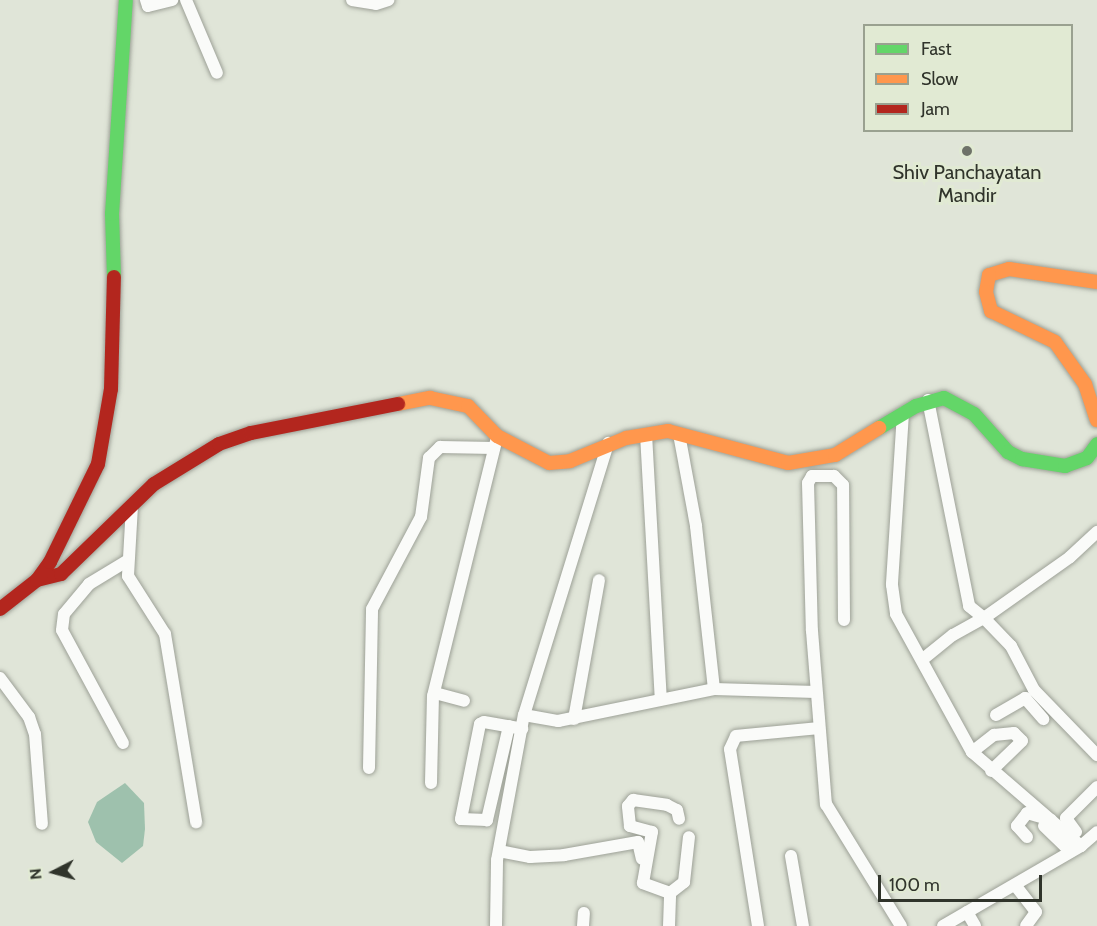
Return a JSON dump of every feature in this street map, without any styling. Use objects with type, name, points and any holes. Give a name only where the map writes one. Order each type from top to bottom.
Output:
[{"type":"street","points":[[0,609],[37,580],[66,532],[98,464],[111,389],[115,293],[112,214],[126,0]]},
{"type":"street","points":[[146,0],[148,6],[171,0]]},
{"type":"street","points":[[186,0],[217,73]]},
{"type":"street","points":[[352,0],[376,4],[388,0]]},
{"type":"street","points":[[1097,282],[1009,268],[989,275],[986,292],[991,311],[1056,342],[1085,384],[1097,420]]},
{"type":"street","points":[[37,580],[60,574],[154,484],[219,444],[251,433],[430,398],[468,406],[496,442]]},
{"type":"street","points":[[369,768],[372,609],[420,517],[429,458],[440,447],[496,442],[549,463],[570,461],[608,442],[646,434],[678,434],[788,463],[835,455],[928,400],[945,398],[960,404],[1008,452],[1022,459],[1065,466],[1087,458],[1097,447]]},
{"type":"street","points":[[928,400],[964,594],[969,606],[1011,646],[1034,690],[1044,718]]},
{"type":"street","points":[[903,413],[892,596],[896,614],[923,659],[972,752],[1049,823],[1079,847]]},
{"type":"street","points":[[646,434],[661,699]]},
{"type":"street","points":[[678,434],[696,526],[714,689]]},
{"type":"street","points":[[430,783],[435,693],[496,442]]},
{"type":"street","points":[[496,926],[499,851],[524,715],[608,442]]},
{"type":"street","points":[[844,620],[843,485],[834,476],[812,476],[808,483],[816,693],[831,819],[901,926]]},
{"type":"street","points":[[132,506],[128,561],[132,589],[165,634],[196,822]]},
{"type":"street","points":[[923,659],[952,635],[984,618],[1071,557],[1097,531]]},
{"type":"street","points":[[123,743],[62,630],[64,614],[88,584],[128,561]]},
{"type":"street","points":[[574,719],[599,580]]},
{"type":"street","points":[[0,678],[29,717],[35,734],[42,824]]},
{"type":"street","points":[[524,715],[574,719],[714,689],[816,693]]},
{"type":"street","points":[[435,693],[464,701]]},
{"type":"street","points":[[996,715],[1025,698],[1044,718],[1097,755]]},
{"type":"street","points":[[509,726],[487,820],[461,819],[480,724],[509,726],[522,729]]},
{"type":"street","points":[[758,926],[730,749],[736,736],[819,728]]},
{"type":"street","points":[[972,752],[994,735],[1014,734],[1022,741],[991,771]]},
{"type":"street","points":[[1079,847],[1066,818],[1097,787]]},
{"type":"street","points":[[670,893],[643,883],[652,832],[630,826],[628,806],[633,800],[668,805],[677,810],[679,819]]},
{"type":"street","points":[[1027,837],[1017,826],[1027,813],[1049,823]]},
{"type":"street","points":[[943,926],[1079,847],[1097,832]]},
{"type":"street","points":[[670,893],[684,882],[689,837]]},
{"type":"street","points":[[499,851],[530,857],[564,855],[638,842],[643,845],[640,881]]},
{"type":"street","points":[[791,856],[803,926]]},
{"type":"street","points":[[1015,885],[1036,912],[1026,926]]},
{"type":"street","points":[[669,926],[670,893]]},
{"type":"street","points":[[967,912],[975,926]]},
{"type":"shaded area","points":[[125,783],[144,803],[145,829],[143,846],[122,863],[96,842],[88,822],[97,802]]},
{"type":"traffic: fast","points":[[114,277],[112,214],[126,0]]},
{"type":"traffic: fast","points":[[879,428],[916,406],[944,398],[974,414],[1008,452],[1022,459],[1065,466],[1087,458],[1097,444]]},
{"type":"traffic: slow","points":[[1097,282],[1009,269],[989,275],[986,292],[991,311],[1055,342],[1085,384],[1097,420]]},
{"type":"traffic: slow","points":[[398,404],[430,398],[468,406],[497,436],[549,463],[570,461],[626,438],[668,431],[788,463],[835,455],[879,428]]},
{"type":"traffic: jam","points":[[0,609],[37,580],[50,562],[98,464],[111,389],[114,277]]},
{"type":"traffic: jam","points":[[37,580],[61,574],[154,484],[219,444],[251,433],[398,404]]},
{"type":"place","name":"Shiv Panchayatan Mandir","points":[[967,151]]}]
